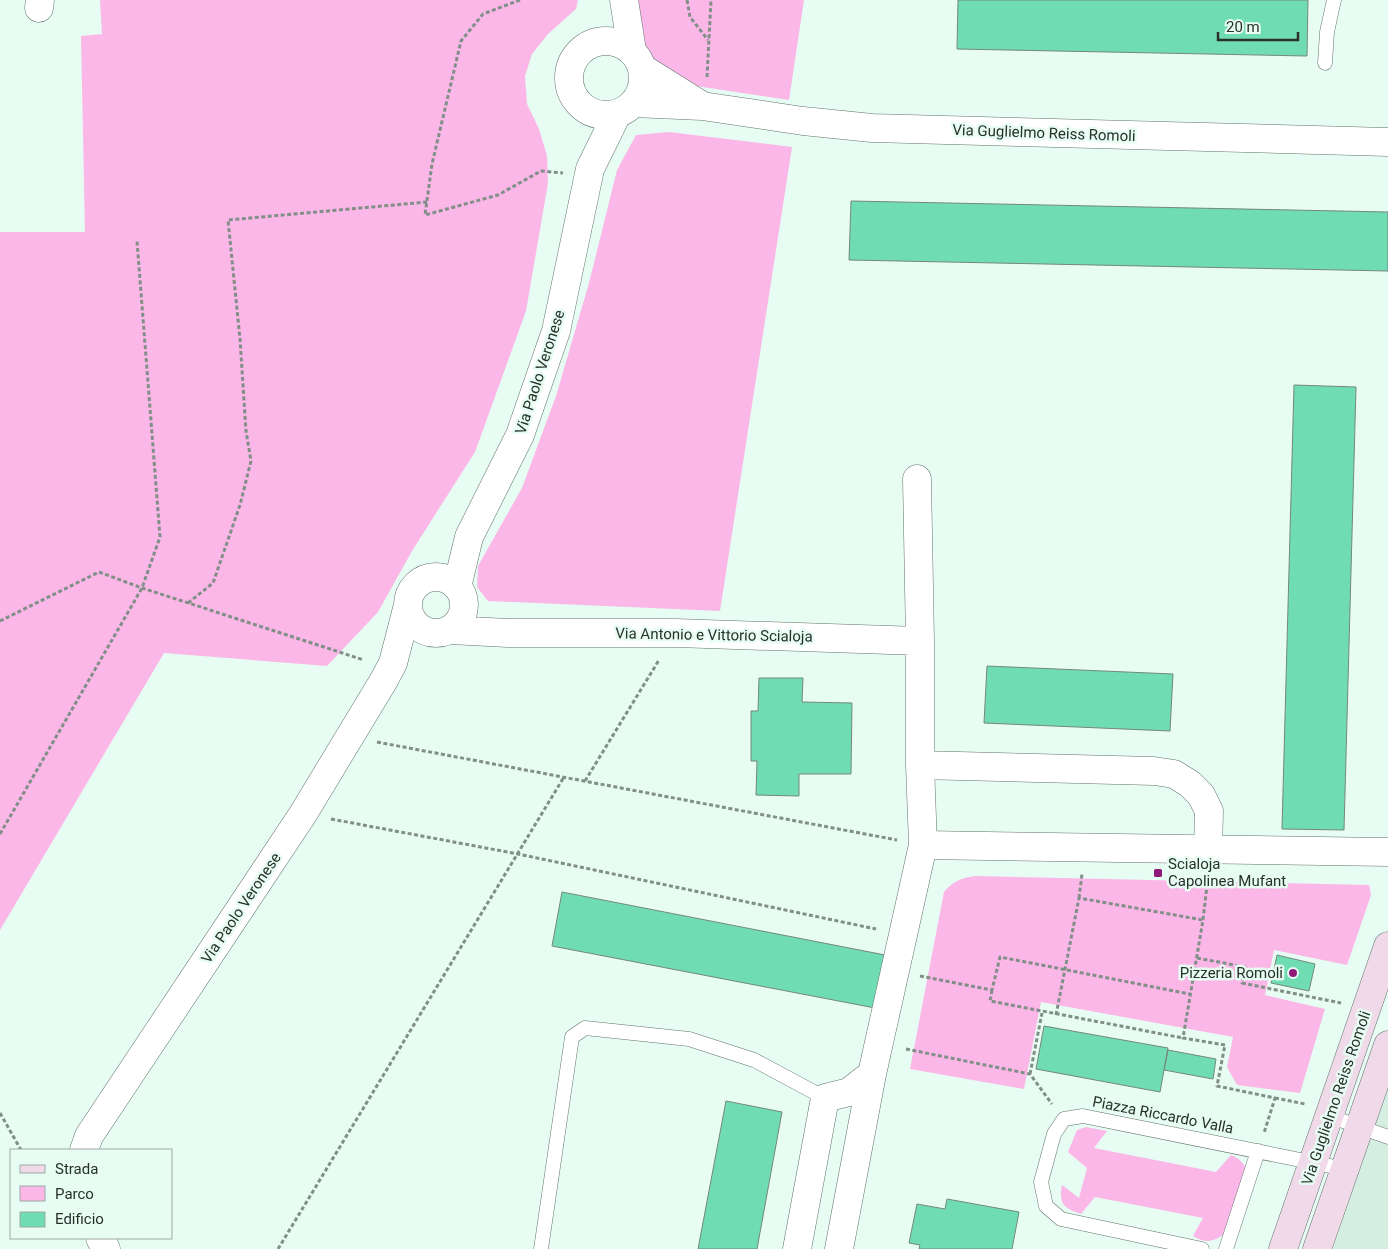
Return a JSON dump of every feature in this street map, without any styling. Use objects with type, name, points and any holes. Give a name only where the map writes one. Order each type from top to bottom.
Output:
[{"type":"main road","name":"Via Guglielmo Reiss Romoli","points":[[1283,1249],[1388,946]]},
{"type":"main road","name":"Via Guglielmo Reiss Romoli","points":[[1317,1249],[1388,1045]]},
{"type":"street","points":[[596,42],[616,0]]},
{"type":"street","points":[[624,0],[637,59],[644,80],[641,92],[626,109]]},
{"type":"street","points":[[608,41],[621,44],[637,59],[702,106],[626,109],[606,116],[594,114],[584,109],[570,90],[571,66],[576,55],[585,47],[596,42],[608,41]]},
{"type":"street","name":"Via Guglielmo Reiss Romoli","points":[[702,106],[803,121],[872,128],[1388,142]]},
{"type":"street","name":"Via Paolo Veronese","points":[[433,577],[470,537],[520,435],[556,331],[579,171],[584,109]]},
{"type":"street","name":"Via Paolo Veronese","points":[[579,171],[626,109]]},
{"type":"street","points":[[840,1249],[878,1043],[923,845],[920,765],[917,479]]},
{"type":"street","name":"Via Paolo Veronese","points":[[461,596],[470,537]]},
{"type":"street","points":[[461,596],[463,615],[458,623],[443,631],[427,632],[419,628],[409,614],[408,605],[412,590],[418,584],[433,577],[442,578],[450,581],[461,596],[508,633]]},
{"type":"street","name":"Via Paolo Veronese","points":[[84,1149],[89,1136],[303,814],[350,737],[393,663],[408,605]]},
{"type":"street","name":"Via Paolo Veronese","points":[[393,663],[443,631]]},
{"type":"street","name":"Via Antonio e Vittorio Scialoja","points":[[443,631],[676,633],[920,641]]},
{"type":"street","points":[[920,765],[1154,771],[1174,774],[1190,784],[1209,811],[1208,849]]},
{"type":"street","points":[[923,845],[1388,852]]},
{"type":"street","points":[[797,1249],[825,1098],[849,1092],[872,1074]]},
{"type":"lane","points":[[1326,63],[1327,32],[1334,0]]},
{"type":"lane","points":[[541,1249],[572,1037],[585,1028],[689,1039],[754,1060],[825,1098]]},
{"type":"lane","name":"Piazza Riccardo Valla","points":[[1064,1119],[1083,1116],[1345,1169]]},
{"type":"lane","points":[[1329,1116],[1388,1137]]},
{"type":"lane","points":[[1064,1119],[1054,1134],[1041,1182],[1046,1206],[1061,1219],[1202,1249]]},
{"type":"lane","points":[[1226,1249],[1258,1151]]},
{"type":"path","points":[[520,0],[483,14],[461,40],[432,164],[425,216],[498,195],[541,171],[579,171]]},
{"type":"path","points":[[687,0],[690,17],[708,41]]},
{"type":"path","points":[[702,106],[707,88],[711,0]]},
{"type":"path","points":[[188,603],[213,583],[240,505],[251,461],[246,431],[240,340],[228,220],[427,202]]},
{"type":"path","points":[[0,834],[142,588],[160,538],[137,241]]},
{"type":"path","points":[[0,620],[99,572],[142,588],[364,660]]},
{"type":"path","points":[[585,781],[676,633]]},
{"type":"path","points":[[350,737],[923,845]]},
{"type":"path","points":[[278,1249],[565,777]]},
{"type":"path","points":[[303,814],[518,854],[903,934]]},
{"type":"path","points":[[1183,1038],[1208,885],[1208,849]]},
{"type":"path","points":[[1056,1015],[1079,898],[1203,920]]},
{"type":"path","points":[[1190,994],[1000,957],[990,1002],[1225,1045],[1217,1086],[1305,1104]]},
{"type":"path","points":[[1197,958],[1245,966],[1242,983],[1341,1003]]},
{"type":"path","points":[[895,971],[992,990]]},
{"type":"path","points":[[1030,1074],[1042,1013]]},
{"type":"path","points":[[878,1043],[1030,1074],[1064,1119]]},
{"type":"path","points":[[1258,1151],[1275,1098]]},
{"type":"path","points":[[0,1113],[20,1149]]},
{"type":"shaded area","points":[[1388,1085],[1388,1249],[1333,1249]]},
{"type":"green space","points":[[100,0],[578,0],[576,9],[548,34],[532,54],[525,76],[527,104],[539,129],[547,156],[548,183],[526,311],[475,452],[412,551],[378,612],[327,666],[164,653],[0,930],[0,232],[85,232],[81,36],[102,34]]},
{"type":"green space","points":[[635,0],[804,0],[789,100],[689,85],[651,61],[638,38]]},
{"type":"green space","points":[[669,132],[792,147],[720,611],[488,601],[477,587],[478,566],[522,488],[556,396],[589,283],[617,170],[636,135]]},
{"type":"green space","points":[[976,876],[1369,885],[1371,895],[1347,965],[1274,950],[1265,995],[1325,1009],[1300,1093],[1237,1085],[1227,1067],[1233,1037],[1041,1002],[1024,1089],[910,1069],[944,892],[958,881]]},
{"type":"green space","points":[[1086,1127],[1107,1131],[1094,1148],[1216,1172],[1231,1155],[1239,1160],[1247,1173],[1225,1234],[1216,1239],[1205,1241],[1193,1236],[1203,1218],[1095,1197],[1081,1214],[1066,1207],[1061,1196],[1062,1185],[1079,1198],[1087,1168],[1068,1152],[1077,1130]]},
{"type":"building","points":[[958,0],[1308,0],[1307,56],[957,49]]},
{"type":"building","points":[[851,201],[1388,212],[1388,271],[849,260]]},
{"type":"building","points":[[1294,385],[1356,387],[1344,830],[1282,829]]},
{"type":"building","points":[[987,666],[1173,674],[1170,731],[984,723]]},
{"type":"building","points":[[759,678],[803,678],[802,702],[852,703],[851,774],[799,774],[799,796],[756,795],[757,761],[751,761],[751,711],[758,711]]},
{"type":"building","points":[[562,892],[885,955],[875,1008],[552,946]]},
{"type":"building","name":"Pizzeria Romoli","points":[[1277,955],[1315,964],[1309,991],[1271,983]]},
{"type":"building","points":[[1044,1026],[1168,1048],[1160,1092],[1036,1069]]},
{"type":"building","points":[[1168,1050],[1216,1059],[1213,1079],[1164,1070]]},
{"type":"building","points":[[726,1101],[782,1112],[757,1249],[698,1249]]},
{"type":"building","points":[[947,1199],[1019,1212],[1012,1249],[919,1249],[920,1245],[909,1243],[917,1204],[945,1209]]},
{"type":"place","name":"Scialoja Capolinea Mufant","points":[[1158,873]]},
{"type":"place","name":"Pizzeria Romoli","points":[[1293,973]]}]
